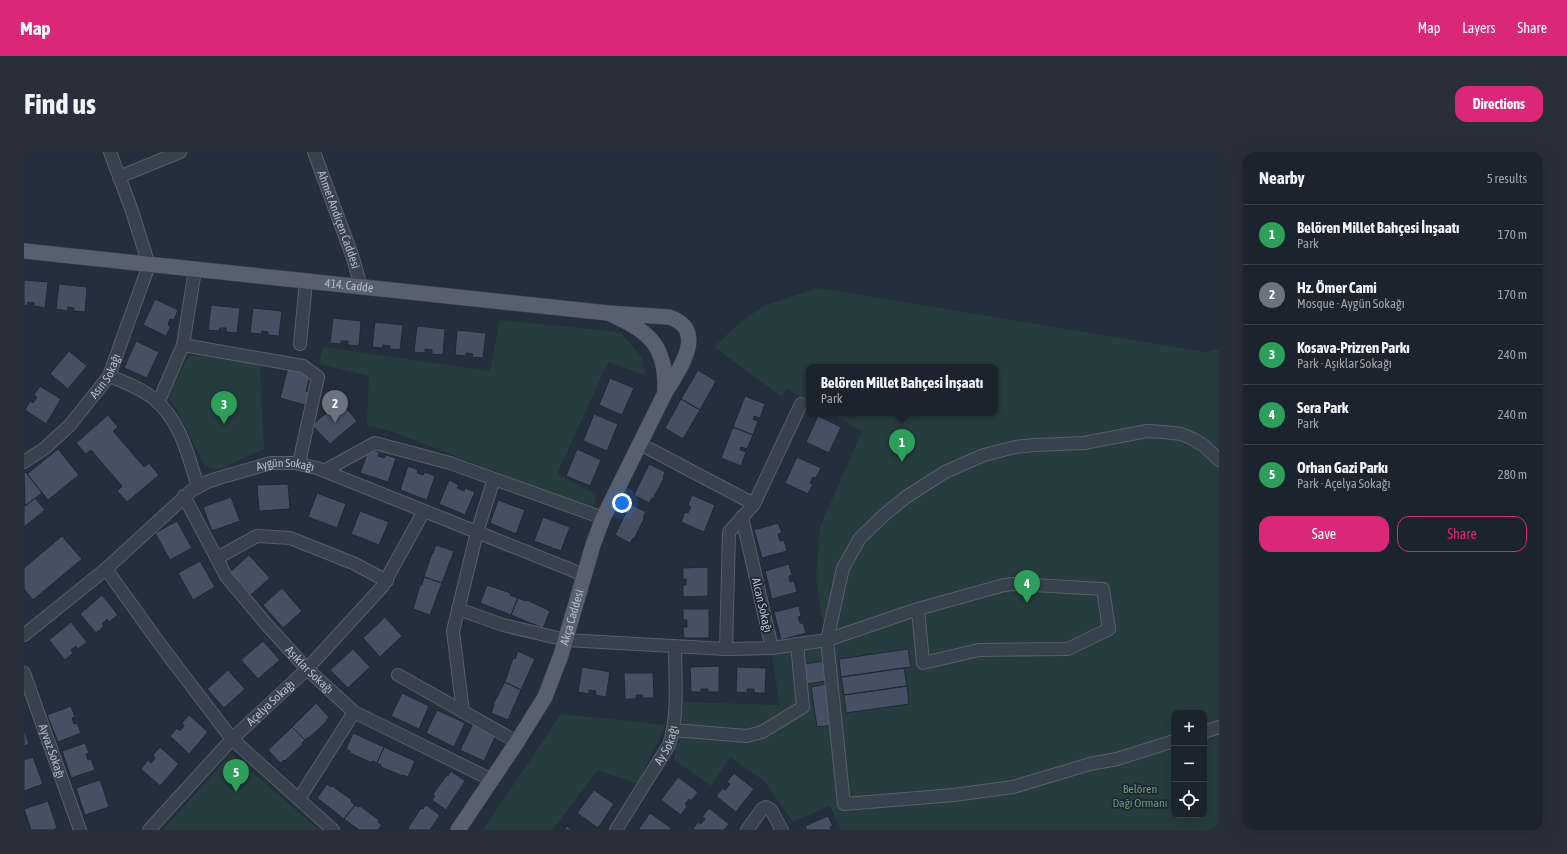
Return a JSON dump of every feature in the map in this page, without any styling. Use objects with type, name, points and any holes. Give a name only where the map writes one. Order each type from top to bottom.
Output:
[{"type":"main road","name":"414. Cadde","points":[[24,251],[608,313],[657,315],[675,319]]},
{"type":"main road","name":"Akça Caddesi","points":[[608,313],[640,329],[656,345],[665,368],[665,393]]},
{"type":"main road","name":"Akça Caddesi","points":[[458,830],[517,742],[545,697],[557,669],[593,544],[603,518],[665,393],[686,358],[689,347],[686,332],[680,322],[675,319]]},
{"type":"street","points":[[110,152],[149,265]]},
{"type":"street","points":[[119,177],[180,152]]},
{"type":"street","name":"Ahmet Andiçen Caddesi","points":[[314,152],[353,258],[361,287]]},
{"type":"street","name":"Asın Sokağı","points":[[24,462],[45,448],[70,425],[109,376],[149,265]]},
{"type":"street","points":[[158,403],[183,345],[195,270]]},
{"type":"street","points":[[300,344],[306,282]]},
{"type":"street","points":[[183,345],[303,366],[318,377],[298,463]]},
{"type":"street","points":[[109,376],[140,389],[158,403],[171,418],[182,437],[198,487]]},
{"type":"street","points":[[726,649],[729,532],[754,504],[801,404]]},
{"type":"street","points":[[1171,742],[1117,759],[1090,764],[1013,787],[954,795],[844,804],[827,640],[842,568],[860,538],[884,515],[906,497],[945,472],[984,455],[1015,447],[1084,443],[1147,431],[1181,434],[1203,445],[1219,460]]},
{"type":"street","points":[[324,471],[375,443],[450,463],[603,518]]},
{"type":"street","points":[[640,444],[754,504]]},
{"type":"street","name":"Aygün Sokağı","points":[[24,635],[106,570],[184,496],[198,487],[219,478],[271,463],[298,463],[324,471],[584,574]]},
{"type":"street","points":[[463,712],[453,631],[477,532],[494,479]]},
{"type":"street","name":"Aşıklar Sokağı","points":[[184,496],[226,576],[307,670],[354,712],[492,780]]},
{"type":"street","name":"Açelya Sokağı","points":[[149,830],[232,739],[307,670],[386,581],[424,511]]},
{"type":"street","name":"Alcan Sokağı","points":[[458,608],[503,624],[566,640],[726,649],[772,648],[742,517]]},
{"type":"street","points":[[217,558],[257,536],[290,538],[353,563],[386,581]]},
{"type":"street","points":[[106,570],[232,739],[333,830]]},
{"type":"street","points":[[772,648],[827,640],[918,609],[1009,584],[1103,589],[1109,629],[1068,648],[979,650],[923,663],[918,609]]},
{"type":"street","points":[[673,730],[747,736],[762,732],[803,707],[797,644]]},
{"type":"street","name":"Ay Sokağı","points":[[616,830],[665,754],[669,745],[673,730],[675,647]]},
{"type":"street","name":"Ayvaz Sokağı","points":[[24,673],[80,830]]},
{"type":"street","points":[[398,675],[517,742]]},
{"type":"street","points":[[299,799],[354,712]]},
{"type":"street","points":[[1207,731],[1219,727]]},
{"type":"street","points":[[747,830],[762,809],[766,807],[771,810],[782,830]]},
{"type":"green space","name":"Belören Dağı Ormanı","points":[[818,288],[1205,352],[1219,349],[1219,830],[841,830],[830,806],[793,822],[764,781],[730,757],[711,786],[674,760],[684,702],[780,705],[770,646],[825,636],[816,578],[820,527],[862,431],[835,416],[998,416],[998,364],[806,364],[806,399],[786,389],[782,397],[714,347],[737,325],[763,306]]},
{"type":"green space","points":[[500,320],[620,332],[642,357],[646,376],[608,362],[557,474],[596,494],[593,509],[391,431],[367,426],[369,376],[319,364],[323,347],[490,371]]},
{"type":"green space","points":[[192,355],[260,365],[264,449],[220,469],[212,469],[205,466],[176,408],[167,398],[187,359]]},
{"type":"green space","points":[[561,714],[665,725],[638,784],[598,770],[552,830],[483,830]]},
{"type":"green space","points":[[231,754],[319,830],[163,830]]},
{"type":"building","points":[[24,280],[48,282],[45,308],[34,306],[34,303],[28,302],[27,306],[24,305]]},
{"type":"building","points":[[59,284],[87,287],[85,312],[74,311],[74,308],[68,307],[67,311],[56,309]]},
{"type":"building","points":[[155,299],[178,310],[174,320],[170,319],[168,325],[171,326],[166,336],[143,325]]},
{"type":"building","points":[[211,305],[240,308],[237,333],[226,332],[226,328],[220,328],[219,331],[208,330]]},
{"type":"building","points":[[253,308],[282,311],[279,336],[268,335],[268,332],[262,331],[261,334],[250,333]]},
{"type":"building","points":[[333,318],[361,321],[359,346],[348,345],[348,341],[341,341],[341,344],[330,343]]},
{"type":"building","points":[[375,322],[403,325],[400,350],[390,349],[390,346],[383,345],[383,348],[372,347]]},
{"type":"building","points":[[417,326],[445,329],[443,355],[432,354],[432,350],[425,349],[425,353],[414,352]]},
{"type":"building","points":[[457,330],[486,333],[483,358],[472,357],[473,354],[466,353],[466,356],[455,355]]},
{"type":"building","points":[[136,341],[159,352],[147,378],[124,368]]},
{"type":"building","points":[[69,351],[87,366],[68,389],[50,374]]},
{"type":"building","points":[[288,367],[311,373],[306,391],[312,393],[309,406],[280,398]]},
{"type":"building","points":[[698,370],[716,381],[700,410],[681,399]]},
{"type":"building","points":[[610,378],[634,388],[622,415],[599,405]]},
{"type":"building","points":[[40,386],[61,399],[46,424],[25,410],[30,401],[33,403],[37,397],[34,395]]},
{"type":"building","points":[[745,396],[765,404],[760,418],[754,416],[753,419],[758,421],[753,435],[733,427]]},
{"type":"building","points":[[681,399],[700,410],[683,439],[665,428]]},
{"type":"building","points":[[340,401],[357,421],[330,444],[312,425]]},
{"type":"building","points":[[594,414],[618,424],[607,451],[583,441]]},
{"type":"building","points":[[108,415],[118,427],[113,431],[144,467],[149,463],[159,475],[127,502],[117,491],[122,486],[91,450],[86,454],[76,443]]},
{"type":"building","points":[[818,416],[841,427],[829,453],[806,442]]},
{"type":"building","points":[[733,427],[753,435],[747,449],[741,447],[740,450],[746,452],[741,466],[721,458]]},
{"type":"building","points":[[58,449],[79,475],[48,500],[27,474]]},
{"type":"building","points":[[369,449],[379,452],[378,456],[384,458],[386,455],[396,458],[388,482],[360,473]]},
{"type":"building","points":[[577,449],[601,460],[590,486],[566,476]]},
{"type":"building","points":[[797,457],[821,468],[816,478],[813,477],[810,483],[813,484],[808,494],[785,483]]},
{"type":"building","points":[[649,464],[665,472],[664,478],[653,499],[652,498],[649,503],[634,495]]},
{"type":"building","points":[[408,466],[418,470],[417,473],[423,475],[425,472],[435,476],[427,500],[400,490]]},
{"type":"building","points":[[26,472],[42,493],[25,506],[24,473]]},
{"type":"building","points":[[449,480],[459,485],[457,488],[464,491],[465,488],[475,492],[465,515],[439,504]]},
{"type":"building","points":[[288,484],[290,509],[259,511],[257,485]]},
{"type":"building","points":[[317,493],[346,504],[337,528],[308,517]]},
{"type":"building","points":[[692,495],[715,505],[704,532],[681,522],[685,512],[688,513],[691,507],[688,505]]},
{"type":"building","points":[[231,497],[240,521],[212,531],[203,507]]},
{"type":"building","points":[[35,498],[45,510],[24,527],[24,505],[25,506]]},
{"type":"building","points":[[498,500],[525,510],[516,534],[490,523]]},
{"type":"building","points":[[630,504],[646,512],[634,539],[633,538],[630,543],[615,535]]},
{"type":"building","points":[[360,511],[389,522],[379,545],[351,534]]},
{"type":"building","points":[[543,517],[570,527],[561,551],[534,541]]},
{"type":"building","points":[[177,521],[192,548],[170,560],[155,533]]},
{"type":"building","points":[[778,523],[782,533],[778,534],[780,541],[784,540],[787,551],[762,558],[754,530]]},
{"type":"building","points":[[62,536],[82,559],[33,600],[24,589],[24,568]]},
{"type":"building","points":[[436,545],[454,551],[442,583],[424,577]]},
{"type":"building","points":[[249,555],[270,578],[251,595],[230,572]]},
{"type":"building","points":[[200,561],[215,587],[193,600],[178,573]]},
{"type":"building","points":[[789,564],[792,575],[789,576],[790,582],[794,581],[797,592],[772,599],[765,571]]},
{"type":"building","points":[[708,567],[708,596],[683,597],[683,585],[686,585],[686,579],[683,579],[683,568]]},
{"type":"building","points":[[424,577],[442,583],[430,615],[413,609]]},
{"type":"building","points":[[487,585],[511,593],[510,595],[518,598],[511,615],[480,603]]},
{"type":"building","points":[[282,588],[302,611],[283,628],[263,605]]},
{"type":"building","points":[[102,595],[118,615],[109,622],[107,619],[102,624],[104,626],[96,633],[80,614]]},
{"type":"building","points":[[518,598],[527,600],[550,611],[543,628],[511,615]]},
{"type":"building","points":[[799,606],[801,616],[798,617],[800,623],[803,623],[806,633],[781,640],[774,612]]},
{"type":"building","points":[[683,609],[709,609],[709,638],[684,638],[683,627],[687,627],[687,620],[683,620]]},
{"type":"building","points":[[385,617],[402,636],[380,657],[363,638]]},
{"type":"building","points":[[71,622],[87,642],[78,649],[76,646],[71,650],[73,653],[65,660],[49,640]]},
{"type":"building","points":[[263,641],[280,660],[258,679],[241,660]]},
{"type":"building","points":[[353,649],[370,667],[348,688],[330,670]]},
{"type":"building","points":[[908,649],[911,667],[841,677],[839,659]]},
{"type":"building","points":[[518,651],[535,659],[521,690],[505,682],[513,658],[515,659]]},
{"type":"building","points":[[824,661],[827,681],[807,684],[804,664]]},
{"type":"building","points":[[719,666],[719,692],[708,692],[708,689],[701,689],[701,692],[691,692],[690,667]]},
{"type":"building","points":[[582,667],[610,672],[606,697],[595,695],[596,691],[589,690],[589,694],[578,692]]},
{"type":"building","points":[[737,667],[766,668],[765,693],[754,693],[754,689],[747,689],[747,693],[736,692]]},
{"type":"building","points":[[904,668],[907,686],[844,695],[841,677]]},
{"type":"building","points":[[228,670],[245,689],[224,708],[207,689]]},
{"type":"building","points":[[624,673],[653,673],[654,698],[643,698],[642,695],[636,695],[636,699],[625,699]]},
{"type":"building","points":[[505,682],[521,690],[508,720],[491,713],[493,704]]},
{"type":"building","points":[[827,684],[833,725],[817,727],[811,687]]},
{"type":"building","points":[[907,686],[909,704],[846,713],[844,695]]},
{"type":"building","points":[[402,693],[429,706],[419,729],[391,716]]},
{"type":"building","points":[[316,703],[329,717],[326,720],[327,721],[305,740],[292,727]]},
{"type":"building","points":[[71,706],[75,717],[72,718],[74,724],[77,723],[81,733],[58,742],[47,715]]},
{"type":"building","points":[[437,710],[465,723],[454,747],[426,733]]},
{"type":"building","points":[[189,715],[208,732],[189,754],[170,736],[177,728],[180,731],[184,726],[182,723]]},
{"type":"building","points":[[474,722],[497,733],[484,761],[460,750]]},
{"type":"building","points":[[292,727],[305,740],[302,743],[303,744],[285,761],[284,760],[280,763],[268,750]]},
{"type":"building","points":[[24,728],[29,744],[24,746]]},
{"type":"building","points":[[353,733],[384,747],[377,763],[372,761],[372,763],[350,753],[350,751],[346,749]]},
{"type":"building","points":[[85,743],[89,753],[86,754],[88,760],[91,759],[95,770],[71,778],[62,751]]},
{"type":"building","points":[[160,747],[179,764],[160,786],[141,769],[148,760],[151,763],[155,758],[153,755]]},
{"type":"building","points":[[384,747],[415,761],[408,777],[381,767],[381,765],[377,763]]},
{"type":"building","points":[[33,757],[43,784],[24,791],[24,760]]},
{"type":"building","points":[[451,771],[465,781],[446,810],[432,800],[435,796],[433,794]]},
{"type":"building","points":[[734,773],[754,789],[736,812],[716,796],[723,788],[725,790],[730,784],[727,782]]},
{"type":"building","points":[[678,777],[698,792],[691,801],[689,799],[685,804],[687,806],[681,815],[661,800]]},
{"type":"building","points":[[100,780],[109,807],[85,815],[76,788]]},
{"type":"building","points":[[327,784],[352,800],[351,801],[355,805],[344,819],[317,798]]},
{"type":"building","points":[[594,790],[614,804],[598,828],[577,813]]},
{"type":"building","points":[[48,801],[57,828],[53,830],[31,830],[24,809]]},
{"type":"building","points":[[355,805],[358,807],[360,806],[379,820],[378,822],[382,825],[378,830],[359,830],[344,819]]},
{"type":"building","points":[[426,805],[440,815],[430,830],[409,830],[408,828],[421,808],[423,809]]},
{"type":"building","points":[[709,808],[729,824],[724,830],[692,830],[698,822],[701,824],[705,819],[702,817]]},
{"type":"building","points":[[650,813],[671,828],[670,830],[638,830]]},
{"type":"building","points":[[828,816],[833,826],[830,827],[831,830],[807,830],[805,826]]},
{"type":"building","points":[[567,826],[572,830],[564,830]]},
{"type":"place","name":"Hz. Ömer Cami","points":[[335,423]]},
{"type":"place","name":"Kosava-Prizren Parkı","points":[[224,424]]},
{"type":"place","name":"Belören Millet Bahçesi İnşaatı","points":[[902,462]]},
{"type":"place","name":"Sera Park","points":[[1027,603]]},
{"type":"place","name":"Orhan Gazi Parkı","points":[[236,792]]}]
